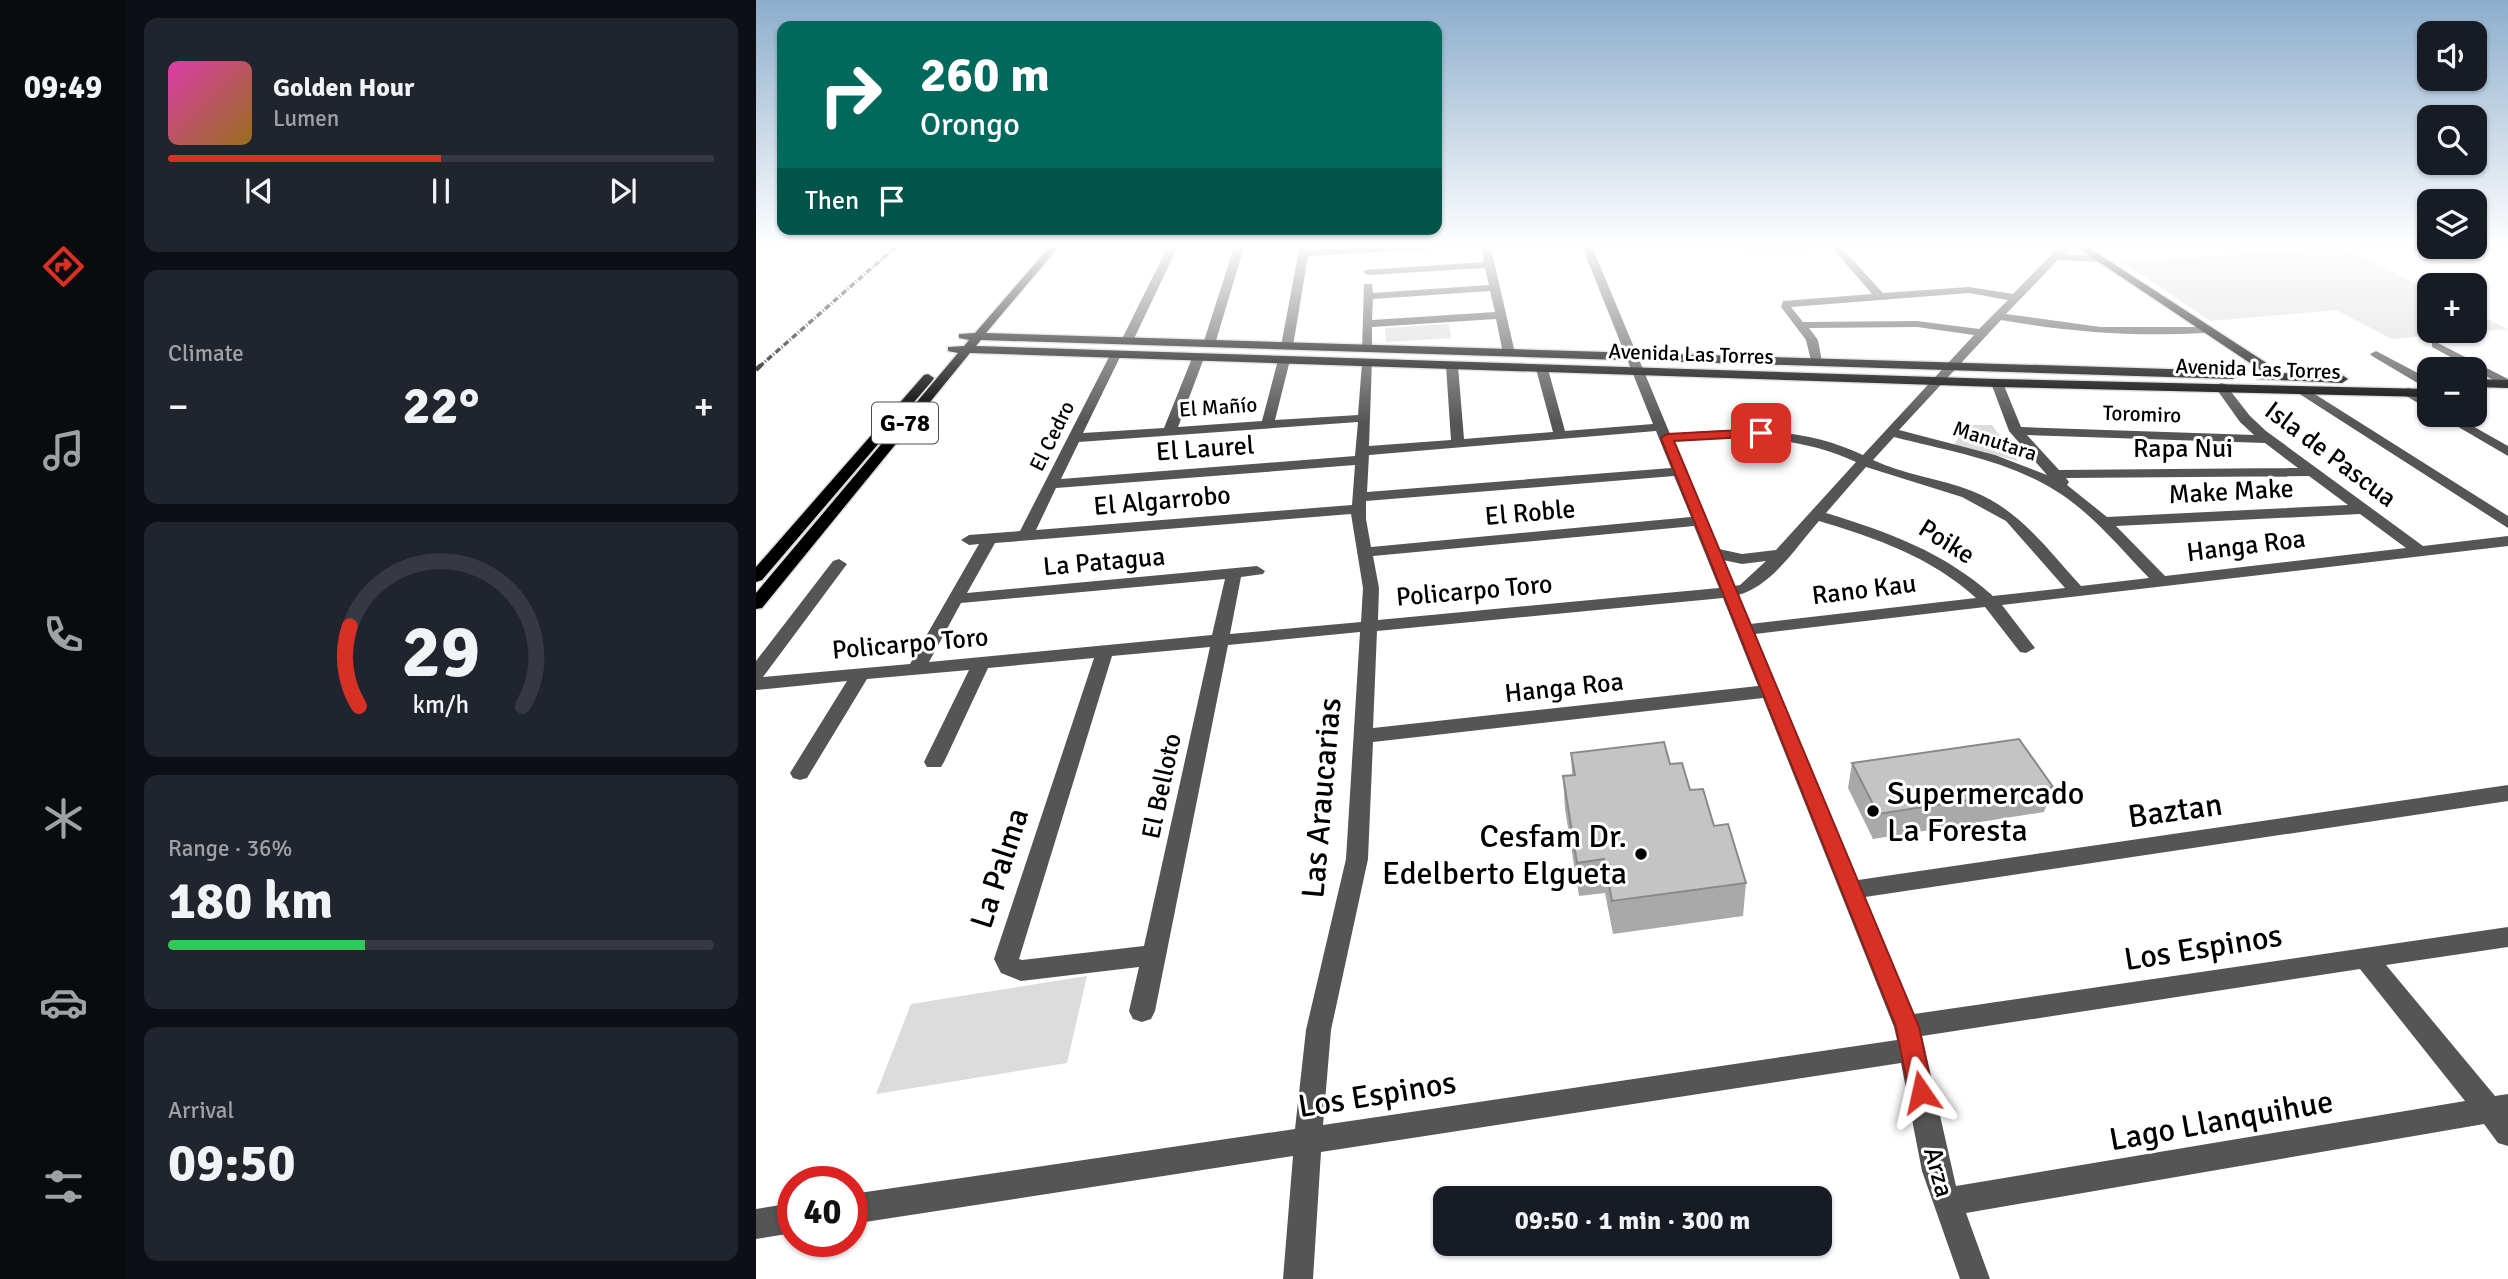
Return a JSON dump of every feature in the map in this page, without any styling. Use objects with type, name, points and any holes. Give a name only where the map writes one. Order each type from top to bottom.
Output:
[{"type":"main road","name":"G-78","points":[[756,604],[997,304]]},
{"type":"main road","name":"G-78","points":[[756,577],[1002,304]]},
{"type":"main road","points":[[2164,304],[2302,390]]},
{"type":"main road","name":"Avenida Las Torres","points":[[965,343],[1127,341],[1287,346],[1452,366],[1542,369],[1637,364],[1816,362],[2279,377],[2417,384]]},
{"type":"main road","name":"Avenida Las Torres","points":[[965,343],[1115,355],[1198,358],[1284,360],[1509,353],[1637,364],[1937,381],[2409,392],[2417,389]]},
{"type":"main road","points":[[2487,383],[2508,384]]},
{"type":"main road","points":[[2487,394],[2508,395]]},
{"type":"street","points":[[1127,341],[1145,304]]},
{"type":"street","points":[[1209,344],[1221,304]]},
{"type":"street","points":[[1287,346],[1294,304]]},
{"type":"street","name":"Las Araucarias","points":[[1298,1279],[1319,1021],[1351,900],[1357,859],[1371,588],[1359,535],[1368,304]]},
{"type":"street","points":[[1498,304],[1509,353]]},
{"type":"street","name":"Arza","points":[[1611,304],[1910,1038],[1936,1171],[1975,1279]]},
{"type":"street","points":[[1787,304],[1786,307],[1812,340],[1816,362]]},
{"type":"street","name":"Policarpo Toro","points":[[756,684],[1730,592],[1754,583],[2011,304]]},
{"type":"street","points":[[1367,324],[1501,315]]},
{"type":"street","points":[[1999,316],[2100,331],[2150,333],[2204,330]]},
{"type":"street","points":[[1800,325],[1906,324],[1982,333]]},
{"type":"street","points":[[2436,345],[2508,384]]},
{"type":"street","points":[[2376,354],[2417,378]]},
{"type":"street","name":"El Cedro","points":[[1026,536],[1115,355]]},
{"type":"street","points":[[1169,432],[1198,358]]},
{"type":"street","points":[[1268,425],[1284,360]]},
{"type":"street","points":[[1452,366],[1458,444]]},
{"type":"street","points":[[1542,369],[1560,435]]},
{"type":"street","name":"Manutara","points":[[1997,383],[2016,430],[2054,474],[2161,581]]},
{"type":"street","name":"Isla de Pascua","points":[[2221,387],[2245,419],[2267,439],[2420,551]]},
{"type":"street","points":[[2302,390],[2508,523]]},
{"type":"street","points":[[2409,392],[2417,398]]},
{"type":"street","name":"El Mañío","points":[[1074,438],[1364,418]]},
{"type":"street","points":[[2465,427],[2508,452]]},
{"type":"street","name":"Toromiro","points":[[2016,430],[2267,439]]},
{"type":"street","name":"El Laurel","points":[[1052,484],[1560,435],[1665,432],[1773,434],[1848,453],[1883,470],[1954,489],[1991,505],[2019,526],[2077,591]]},
{"type":"street","name":"Manutara","points":[[1891,432],[2014,467],[2047,480],[2082,502]]},
{"type":"street","name":"El Algarrobo","points":[[969,540],[1681,471]]},
{"type":"street","name":"Rapa Nui","points":[[2054,474],[2312,472]]},
{"type":"street","name":"Make Make","points":[[2103,522],[2362,509]]},
{"type":"street","name":"Poike","points":[[1816,515],[1886,536],[1919,550],[1989,601],[2026,648]]},
{"type":"street","name":"El Roble","points":[[1364,552],[1701,521]]},
{"type":"street","points":[[916,669],[990,538]]},
{"type":"street","name":"Hanga Roa","points":[[1989,601],[2508,541]]},
{"type":"street","points":[[1714,553],[1742,559],[1781,554]]},
{"type":"street","points":[[756,674],[839,564]]},
{"type":"street","name":"La Patagua","points":[[955,599],[1257,571]]},
{"type":"street","name":"El Belloto","points":[[1142,1011],[1234,573]]},
{"type":"street","name":"Rano Kau","points":[[1745,630],[1989,601]]},
{"type":"street","name":"La Palma","points":[[1105,651],[1006,959],[1010,966],[1021,971],[1153,955]]},
{"type":"street","points":[[934,762],[981,663]]},
{"type":"street","points":[[800,773],[861,674]]},
{"type":"street","name":"Hanga Roa","points":[[1363,736],[1770,691]]},
{"type":"street","name":"Baztan","points":[[1852,890],[2508,793]]},
{"type":"street","name":"Los Espinos","points":[[868,1207],[1308,1140],[2365,958],[2508,937]]},
{"type":"street","points":[[2365,958],[2499,1108],[2508,1133]]},
{"type":"street","name":"Lago Llanquihue","points":[[1945,1202],[2499,1108]]},
{"type":"street","points":[[756,1224],[777,1221]]},
{"type":"shaded area","points":[[2185,304],[2417,304],[2417,337],[2392,339],[2336,310],[2211,321]]},
{"type":"shaded area","points":[[2487,319],[2507,329],[2487,331]]},
{"type":"shaded area","points":[[1449,324],[1451,338],[1386,342],[1385,328]]},
{"type":"shaded area","points":[[1966,425],[1992,425],[2018,461],[1954,445]]},
{"type":"shaded area","points":[[1087,976],[1067,1063],[876,1094],[911,1004]]},
{"type":"building","points":[[2019,739],[2053,787],[1878,814],[1852,763]]},
{"type":"building","name":"Cesfam Dr. Edelberto Elgueta","points":[[1664,742],[1670,764],[1682,763],[1690,790],[1703,789],[1714,826],[1728,824],[1746,883],[1612,901],[1604,859],[1577,863],[1563,776],[1575,775],[1571,753]]},
{"type":"railway","points":[[759,367],[831,304]]},
{"type":"railway","points":[[756,370],[759,367]]},
{"type":"place","name":"Supermercado La Foresta","points":[[1873,811]]},
{"type":"place","name":"Cesfam Dr. Edelberto Elgueta","points":[[1641,854]]},
{"type":"route","points":[[1761,433],[1667,438],[1908,1027],[1921,1092]]}]
